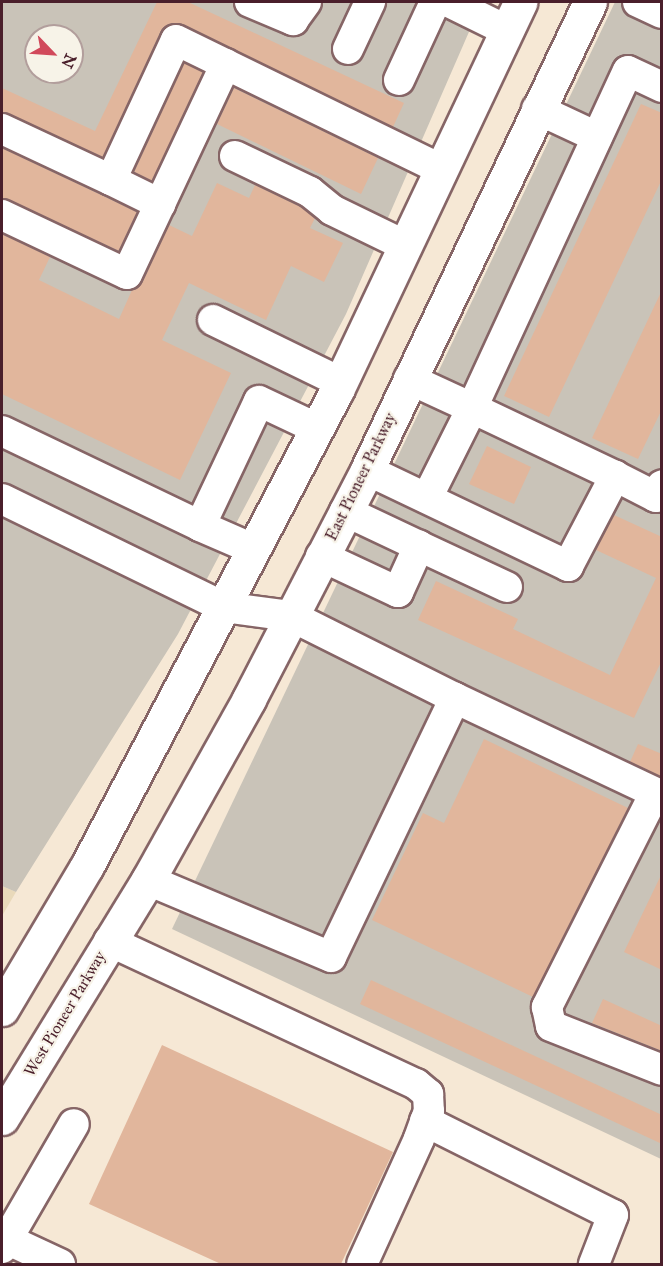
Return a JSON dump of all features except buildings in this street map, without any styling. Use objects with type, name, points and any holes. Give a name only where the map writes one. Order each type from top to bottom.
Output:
[{"type":"main road","name":"East Pioneer Parkway","points":[[109,941],[148,880],[367,470],[537,109],[590,2]]},
{"type":"main road","points":[[2,1009],[57,916],[223,607],[340,382],[513,16]]},
{"type":"main road","name":"West Pioneer Parkway","points":[[2,1118],[109,941]]},
{"type":"street","points":[[250,2],[293,20],[306,2]]},
{"type":"street","points":[[348,49],[370,2]]},
{"type":"street","points":[[399,80],[435,2]]},
{"type":"street","points":[[449,2],[513,16]]},
{"type":"street","points":[[638,2],[662,13]]},
{"type":"street","points":[[111,180],[176,40],[440,169]]},
{"type":"street","points":[[2,215],[127,274],[226,64]]},
{"type":"street","points":[[427,498],[472,408],[628,71],[662,87]]},
{"type":"street","points":[[537,109],[597,137]]},
{"type":"street","points":[[2,129],[160,204]]},
{"type":"street","points":[[235,156],[310,192],[332,210],[404,245]]},
{"type":"street","points":[[213,320],[340,382]]},
{"type":"street","points":[[409,379],[656,497],[662,485]]},
{"type":"street","points":[[201,526],[259,401],[316,428]]},
{"type":"street","points":[[2,430],[253,549]]},
{"type":"street","points":[[367,470],[568,566],[615,476]]},
{"type":"street","points":[[2,499],[223,607],[291,616],[455,698],[658,795],[547,1007],[551,1026],[662,1070]]},
{"type":"street","points":[[345,511],[507,587]]},
{"type":"street","points":[[321,556],[398,592],[419,546]]},
{"type":"street","points":[[148,880],[331,957],[455,698]]},
{"type":"street","points":[[109,941],[416,1084],[428,1094],[425,1121],[362,1264]]},
{"type":"street","points":[[425,1121],[613,1215],[594,1264]]},
{"type":"street","points":[[60,1264],[3,1241],[75,1124]]},
{"type":"shaded area","points":[[2,2],[482,2],[346,314],[178,634],[16,892],[2,886]]},
{"type":"shaded area","points":[[615,2],[661,2],[661,1159],[172,929]]},
{"type":"shaded area","points":[[2,886],[16,892],[2,916]]}]
